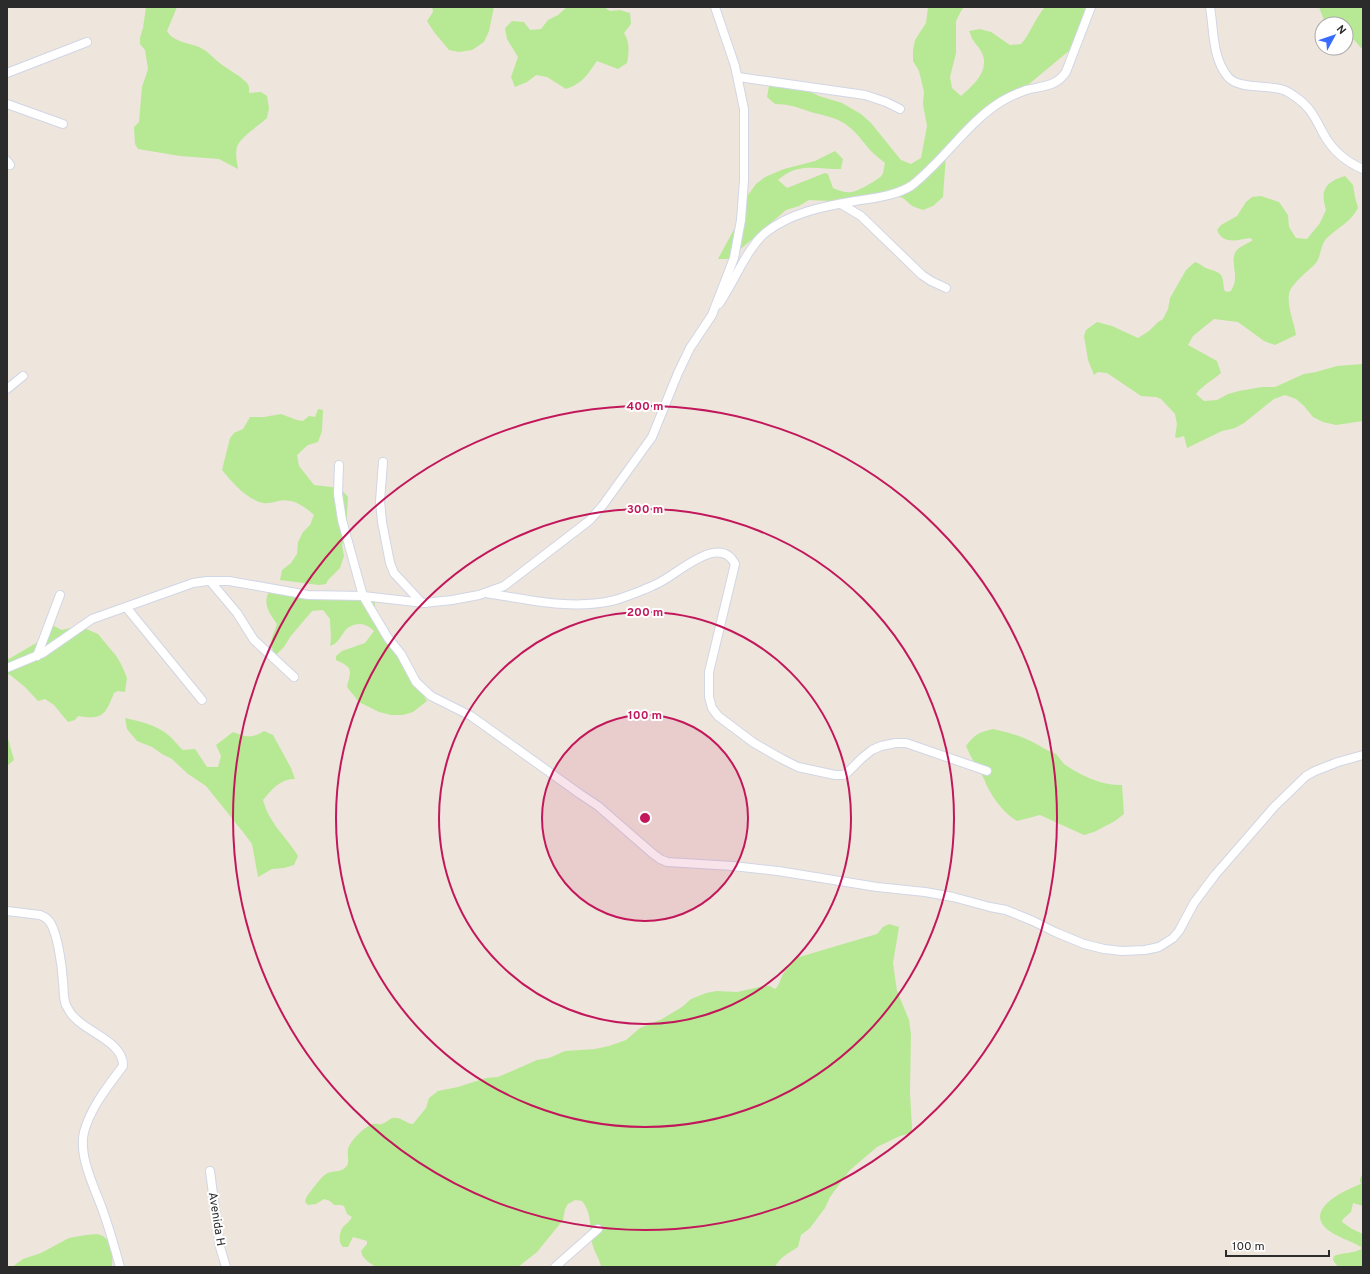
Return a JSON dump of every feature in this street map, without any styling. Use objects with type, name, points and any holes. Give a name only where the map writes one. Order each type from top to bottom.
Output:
[{"type":"street","points":[[712,315],[734,258],[741,220],[744,180],[744,109],[735,66],[716,7]]},
{"type":"street","points":[[7,668],[37,656],[57,644],[92,619],[193,583],[229,581],[308,595],[363,596],[421,602],[452,600],[485,593],[504,586],[574,533],[590,520],[604,505],[652,436],[687,354],[725,296],[755,244],[764,234],[781,222],[807,213],[889,194],[910,186],[938,161],[985,114],[1001,102],[1026,90],[1046,87],[1063,77],[1091,7]]},
{"type":"street","points":[[1210,7],[1214,41],[1218,58],[1222,69],[1229,78],[1236,82],[1280,89],[1302,101],[1313,113],[1333,148],[1349,163],[1363,169]]},
{"type":"street","points":[[7,73],[87,42]]},
{"type":"street","points":[[738,77],[865,95],[886,102],[900,110]]},
{"type":"street","points":[[7,104],[63,124]]},
{"type":"street","points":[[841,204],[860,216],[922,275],[946,288]]},
{"type":"street","points":[[7,389],[23,376]]},
{"type":"street","points":[[383,462],[380,501],[382,522],[390,563],[394,573],[421,602]]},
{"type":"street","points":[[339,465],[338,494],[342,520],[363,596],[388,638],[401,654],[416,682],[431,696],[471,716],[598,806],[660,859],[667,862],[733,866],[778,871],[877,887],[925,892],[953,897],[1006,910],[1084,944],[1104,949],[1122,951],[1145,950],[1160,947],[1168,942],[1179,931],[1194,903],[1215,875],[1290,790],[1306,776],[1315,771],[1338,762],[1363,755]]},
{"type":"street","points":[[485,593],[562,604],[588,604],[612,601],[661,582],[706,555],[722,552],[729,556],[735,564],[709,672],[709,697],[712,708],[718,716],[754,743],[782,759],[798,767],[835,775],[846,774],[872,750],[881,746],[896,743],[906,743],[987,771]]},
{"type":"street","points":[[210,581],[237,613],[254,640],[294,677]]},
{"type":"street","points":[[37,656],[60,596]]},
{"type":"street","points":[[126,607],[202,700]]},
{"type":"street","points":[[7,911],[45,916],[49,920],[54,930],[62,966],[63,992],[66,1004],[75,1018],[115,1047],[123,1060],[122,1066],[92,1110],[84,1132],[83,1147],[87,1169],[105,1215],[120,1267]]},
{"type":"street","name":"Avenida H","points":[[210,1171],[220,1247],[226,1267]]},
{"type":"street","points":[[555,1267],[598,1229]]},
{"type":"green space","points":[[146,7],[177,7],[167,31],[173,38],[205,50],[246,82],[249,86],[249,93],[261,92],[267,96],[269,108],[267,118],[246,135],[237,147],[236,155],[238,169],[219,159],[180,156],[138,149],[135,144],[134,127],[139,122],[142,87],[148,69],[145,50],[140,44]]},
{"type":"green space","points":[[432,7],[494,7],[489,31],[484,42],[472,50],[459,52],[449,50],[427,21],[433,12]]},
{"type":"green space","points":[[567,7],[604,7],[610,11],[620,10],[630,13],[631,24],[624,33],[628,48],[627,63],[618,69],[597,61],[581,81],[566,89],[547,77],[536,75],[527,82],[515,87],[511,77],[518,57],[507,39],[505,28],[512,21],[524,22],[530,30],[541,29],[548,20],[558,15]]},
{"type":"green space","points":[[928,7],[964,7],[956,21],[956,53],[950,77],[952,88],[961,96],[980,76],[984,64],[984,58],[981,51],[972,39],[969,31],[980,29],[991,32],[1010,45],[1021,44],[1045,7],[1085,7],[1083,20],[1070,50],[1017,94],[986,113],[948,144],[943,197],[933,206],[923,210],[912,206],[903,198],[893,196],[881,197],[862,205],[809,200],[799,206],[786,210],[729,259],[718,259],[738,222],[748,195],[756,184],[765,177],[784,169],[815,161],[835,151],[843,159],[841,169],[800,169],[785,174],[778,180],[787,188],[825,173],[828,174],[833,188],[842,192],[849,192],[858,190],[873,182],[882,175],[883,172],[885,163],[871,151],[848,126],[834,118],[792,106],[775,104],[767,97],[769,86],[778,79],[789,80],[819,96],[842,103],[861,114],[871,123],[901,160],[911,164],[921,158],[927,126],[923,104],[924,92],[919,71],[913,61],[913,50],[915,40],[926,23]]},
{"type":"green space","points":[[1319,7],[1363,7],[1363,50],[1354,40],[1354,16],[1322,16]]},
{"type":"green space","points":[[1345,176],[1353,185],[1358,208],[1348,221],[1326,239],[1315,264],[1292,286],[1290,290],[1289,304],[1296,335],[1275,345],[1264,341],[1238,322],[1214,319],[1193,336],[1188,345],[1217,361],[1221,373],[1196,394],[1204,401],[1217,400],[1228,394],[1239,391],[1262,387],[1275,387],[1304,374],[1337,366],[1363,364],[1363,421],[1336,425],[1323,422],[1313,417],[1296,399],[1285,395],[1274,399],[1244,423],[1235,428],[1222,431],[1187,448],[1184,436],[1177,438],[1175,437],[1177,424],[1175,414],[1161,399],[1156,397],[1141,396],[1107,373],[1098,372],[1094,375],[1088,360],[1084,336],[1086,330],[1097,322],[1112,326],[1138,338],[1163,319],[1168,309],[1170,298],[1186,270],[1195,262],[1219,273],[1223,279],[1224,290],[1227,292],[1231,291],[1235,280],[1234,255],[1239,248],[1253,240],[1250,238],[1227,240],[1220,235],[1217,230],[1221,225],[1237,216],[1246,202],[1252,197],[1261,196],[1279,202],[1288,215],[1289,227],[1296,238],[1307,239],[1320,223],[1326,210],[1324,203],[1324,192],[1326,188],[1333,181]]},
{"type":"green space","points":[[318,409],[323,410],[322,431],[318,442],[308,445],[297,455],[299,466],[314,485],[340,488],[348,497],[346,533],[342,545],[344,556],[340,568],[326,584],[319,585],[280,580],[282,570],[291,563],[297,554],[298,542],[303,532],[310,525],[314,515],[302,506],[293,502],[283,500],[265,503],[257,501],[240,490],[222,470],[230,438],[234,433],[243,429],[250,417],[264,417],[281,414],[303,421],[309,416],[315,417]]},
{"type":"green space","points":[[271,589],[378,597],[375,602],[375,608],[382,625],[427,701],[413,712],[403,715],[391,715],[379,712],[359,702],[347,687],[350,677],[350,670],[346,665],[336,660],[336,656],[342,651],[365,643],[374,631],[364,625],[354,625],[345,630],[338,641],[330,646],[330,619],[323,610],[312,611],[276,655],[273,651],[271,643],[277,624],[271,616],[266,602],[268,593]]},
{"type":"green space","points":[[49,626],[54,626],[62,630],[74,627],[84,628],[98,634],[117,657],[127,678],[125,692],[118,691],[114,693],[108,706],[102,714],[93,717],[78,716],[75,720],[68,722],[54,705],[45,699],[38,701],[25,687],[9,674],[7,676],[7,660],[43,639]]},
{"type":"green space","points":[[125,718],[158,728],[169,736],[183,750],[195,749],[207,767],[218,767],[221,756],[216,745],[233,732],[252,736],[264,731],[273,735],[291,768],[295,779],[285,780],[273,789],[263,800],[274,823],[298,856],[294,865],[272,869],[258,877],[252,844],[206,786],[188,774],[172,759],[152,747],[137,741],[127,729]]},
{"type":"green space","points":[[993,729],[1020,736],[1046,750],[1055,753],[1064,764],[1092,779],[1107,784],[1122,785],[1124,814],[1115,821],[1094,832],[1084,835],[1040,815],[1017,821],[1004,811],[994,798],[966,746],[977,734]]},
{"type":"green space","points":[[7,735],[14,760],[7,766]]},
{"type":"green space","points":[[889,924],[899,927],[893,963],[897,991],[909,1020],[911,1034],[911,1133],[900,1136],[877,1147],[850,1170],[810,1228],[801,1235],[798,1247],[782,1258],[775,1267],[601,1267],[600,1261],[593,1246],[588,1211],[582,1201],[575,1200],[568,1204],[565,1209],[563,1220],[537,1252],[518,1267],[376,1267],[362,1254],[361,1251],[367,1244],[367,1241],[353,1237],[348,1247],[343,1247],[341,1245],[341,1232],[343,1227],[352,1217],[347,1214],[344,1206],[334,1205],[330,1201],[324,1199],[316,1204],[308,1205],[305,1202],[310,1192],[324,1176],[328,1173],[342,1170],[346,1167],[348,1163],[349,1146],[362,1131],[370,1125],[382,1124],[394,1118],[398,1118],[413,1124],[426,1108],[429,1098],[438,1091],[458,1087],[486,1078],[498,1077],[537,1060],[549,1058],[565,1051],[595,1049],[626,1040],[640,1028],[662,1019],[682,1007],[691,999],[706,993],[717,991],[737,992],[764,986],[770,986],[775,989],[783,974],[796,958],[877,934],[883,927]]},
{"type":"green space","points":[[1363,1173],[1363,1206],[1353,1203],[1351,1212],[1343,1219],[1342,1222],[1363,1234],[1363,1267],[1338,1267],[1333,1260],[1334,1256],[1358,1251],[1361,1247],[1328,1230],[1322,1222],[1320,1215],[1323,1208],[1329,1201],[1361,1184],[1360,1179]]},
{"type":"green space","points":[[97,1234],[103,1236],[112,1244],[112,1267],[12,1267],[23,1259],[41,1253],[69,1238]]}]
